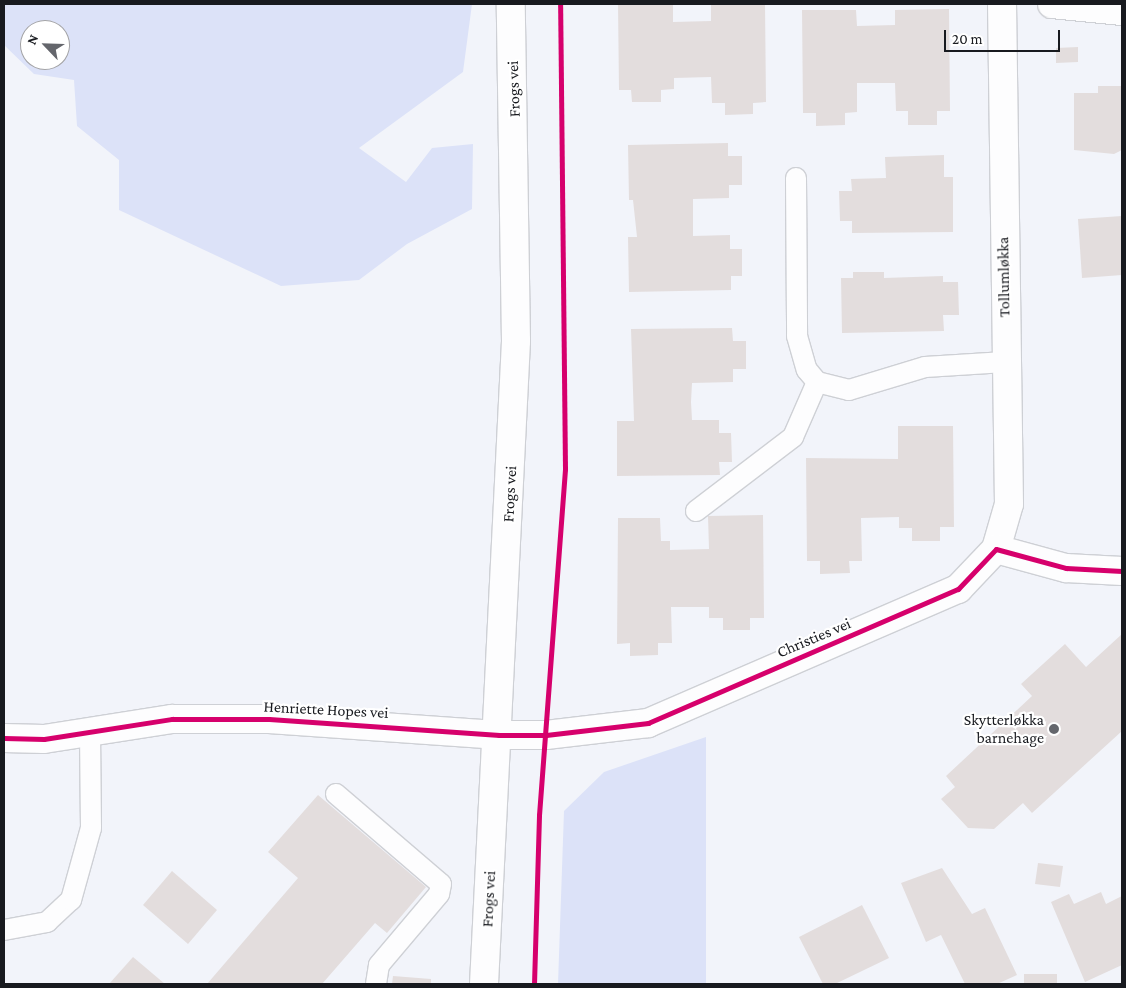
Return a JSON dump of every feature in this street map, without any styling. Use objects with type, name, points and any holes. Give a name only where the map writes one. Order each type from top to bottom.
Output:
[{"type":"street","name":"Frogs vei","points":[[484,984],[499,735],[516,341],[511,4]]},
{"type":"street","name":"Tollumløkka","points":[[996,549],[1009,504],[1005,362],[1002,4]]},
{"type":"street","points":[[1052,4],[1122,11]]},
{"type":"street","name":"Christies vei","points":[[499,735],[546,735],[648,723],[958,588],[996,549]]},
{"type":"street","points":[[996,549],[1066,568],[1122,571]]},
{"type":"street","name":"Henriette Hopes vei","points":[[4,738],[44,739],[90,730],[172,719],[269,719],[499,735]]},
{"type":"lane","points":[[796,178],[797,336],[807,370],[817,382],[849,390],[925,367],[1005,362]]},
{"type":"lane","points":[[696,511],[794,437],[817,382]]},
{"type":"lane","points":[[4,930],[47,922],[71,900],[91,828],[90,730]]},
{"type":"lane","points":[[336,794],[441,884],[439,894],[379,965],[376,984]]},
{"type":"shaded area","points":[[4,4],[472,4],[463,72],[359,148],[406,182],[432,148],[473,144],[472,209],[407,244],[359,280],[281,286],[119,210],[119,160],[77,126],[74,80],[34,74],[30,70],[70,70],[70,20],[20,20],[20,60],[4,45]]},
{"type":"shaded area","points":[[706,737],[706,984],[558,984],[564,811],[604,772]]},
{"type":"building","points":[[618,4],[673,4],[673,22],[711,21],[711,4],[765,4],[766,102],[753,103],[753,114],[725,115],[725,103],[712,103],[711,77],[674,78],[674,89],[661,90],[661,102],[632,102],[631,90],[619,90]]},
{"type":"building","points":[[949,9],[950,111],[937,111],[937,125],[908,125],[908,111],[896,111],[895,83],[857,83],[857,112],[845,113],[845,125],[816,126],[816,113],[803,113],[802,10],[856,10],[857,26],[895,25],[895,10]]},
{"type":"building","points":[[1078,47],[1078,62],[1056,63],[1056,48]]},
{"type":"building","points":[[1098,86],[1122,86],[1122,150],[1114,154],[1074,150],[1074,93],[1098,93]]},
{"type":"building","points":[[728,143],[728,156],[742,156],[742,185],[729,185],[729,198],[693,199],[693,236],[730,235],[730,249],[742,249],[742,276],[731,276],[731,290],[629,292],[628,237],[637,237],[633,200],[629,200],[628,145]]},
{"type":"building","points":[[944,155],[944,177],[953,177],[953,232],[852,233],[852,221],[840,221],[839,191],[852,191],[851,179],[886,178],[885,157]]},
{"type":"building","points":[[1122,216],[1122,275],[1082,278],[1078,219]]},
{"type":"building","points":[[853,272],[884,272],[884,278],[943,276],[943,282],[958,282],[959,315],[943,315],[944,331],[842,333],[841,278],[853,278]]},
{"type":"building","points":[[732,328],[733,341],[746,341],[746,369],[733,369],[733,382],[692,383],[691,402],[692,420],[719,420],[719,433],[731,433],[732,462],[719,462],[720,475],[617,476],[617,421],[634,421],[631,329]]},
{"type":"building","points":[[898,426],[953,426],[954,527],[940,527],[940,541],[912,541],[912,528],[899,528],[899,517],[861,518],[862,561],[849,561],[850,573],[820,574],[820,561],[807,561],[806,458],[898,459]]},
{"type":"building","points":[[763,515],[764,618],[750,618],[750,630],[723,630],[723,618],[709,618],[709,607],[671,607],[672,643],[658,643],[658,655],[630,656],[630,643],[617,644],[618,518],[660,518],[661,541],[670,541],[670,550],[709,549],[708,516]]},
{"type":"building","points":[[1122,634],[1122,731],[1032,813],[1023,803],[994,829],[968,828],[941,799],[955,787],[946,776],[1032,696],[1021,684],[1065,644],[1086,667]]},
{"type":"building","points":[[318,795],[426,887],[387,933],[375,923],[322,984],[207,984],[298,878],[268,852]]},
{"type":"building","points":[[1038,863],[1063,866],[1060,887],[1035,884]]},
{"type":"building","points":[[942,868],[972,914],[985,908],[1017,975],[997,984],[965,984],[941,935],[926,942],[901,883]]},
{"type":"building","points":[[172,871],[217,910],[188,944],[143,905]]},
{"type":"building","points":[[1101,892],[1106,904],[1122,896],[1122,965],[1085,982],[1051,902],[1069,894],[1074,904]]},
{"type":"building","points":[[862,905],[889,958],[835,984],[823,984],[799,937]]},
{"type":"building","points":[[133,957],[165,984],[109,984]]},
{"type":"building","points":[[1024,974],[1057,974],[1057,984],[1024,984]]},
{"type":"building","points":[[393,976],[431,979],[431,984],[392,984]]},
{"type":"cycle path","points":[[534,984],[539,815],[565,469],[560,4]]},
{"type":"cycle path","points":[[4,738],[44,739],[172,719],[269,719],[499,735],[546,735],[648,723],[958,589],[996,549],[1066,568],[1122,571]]},
{"type":"place","name":"Skytterløkka barnehage","points":[[1054,729]]}]
